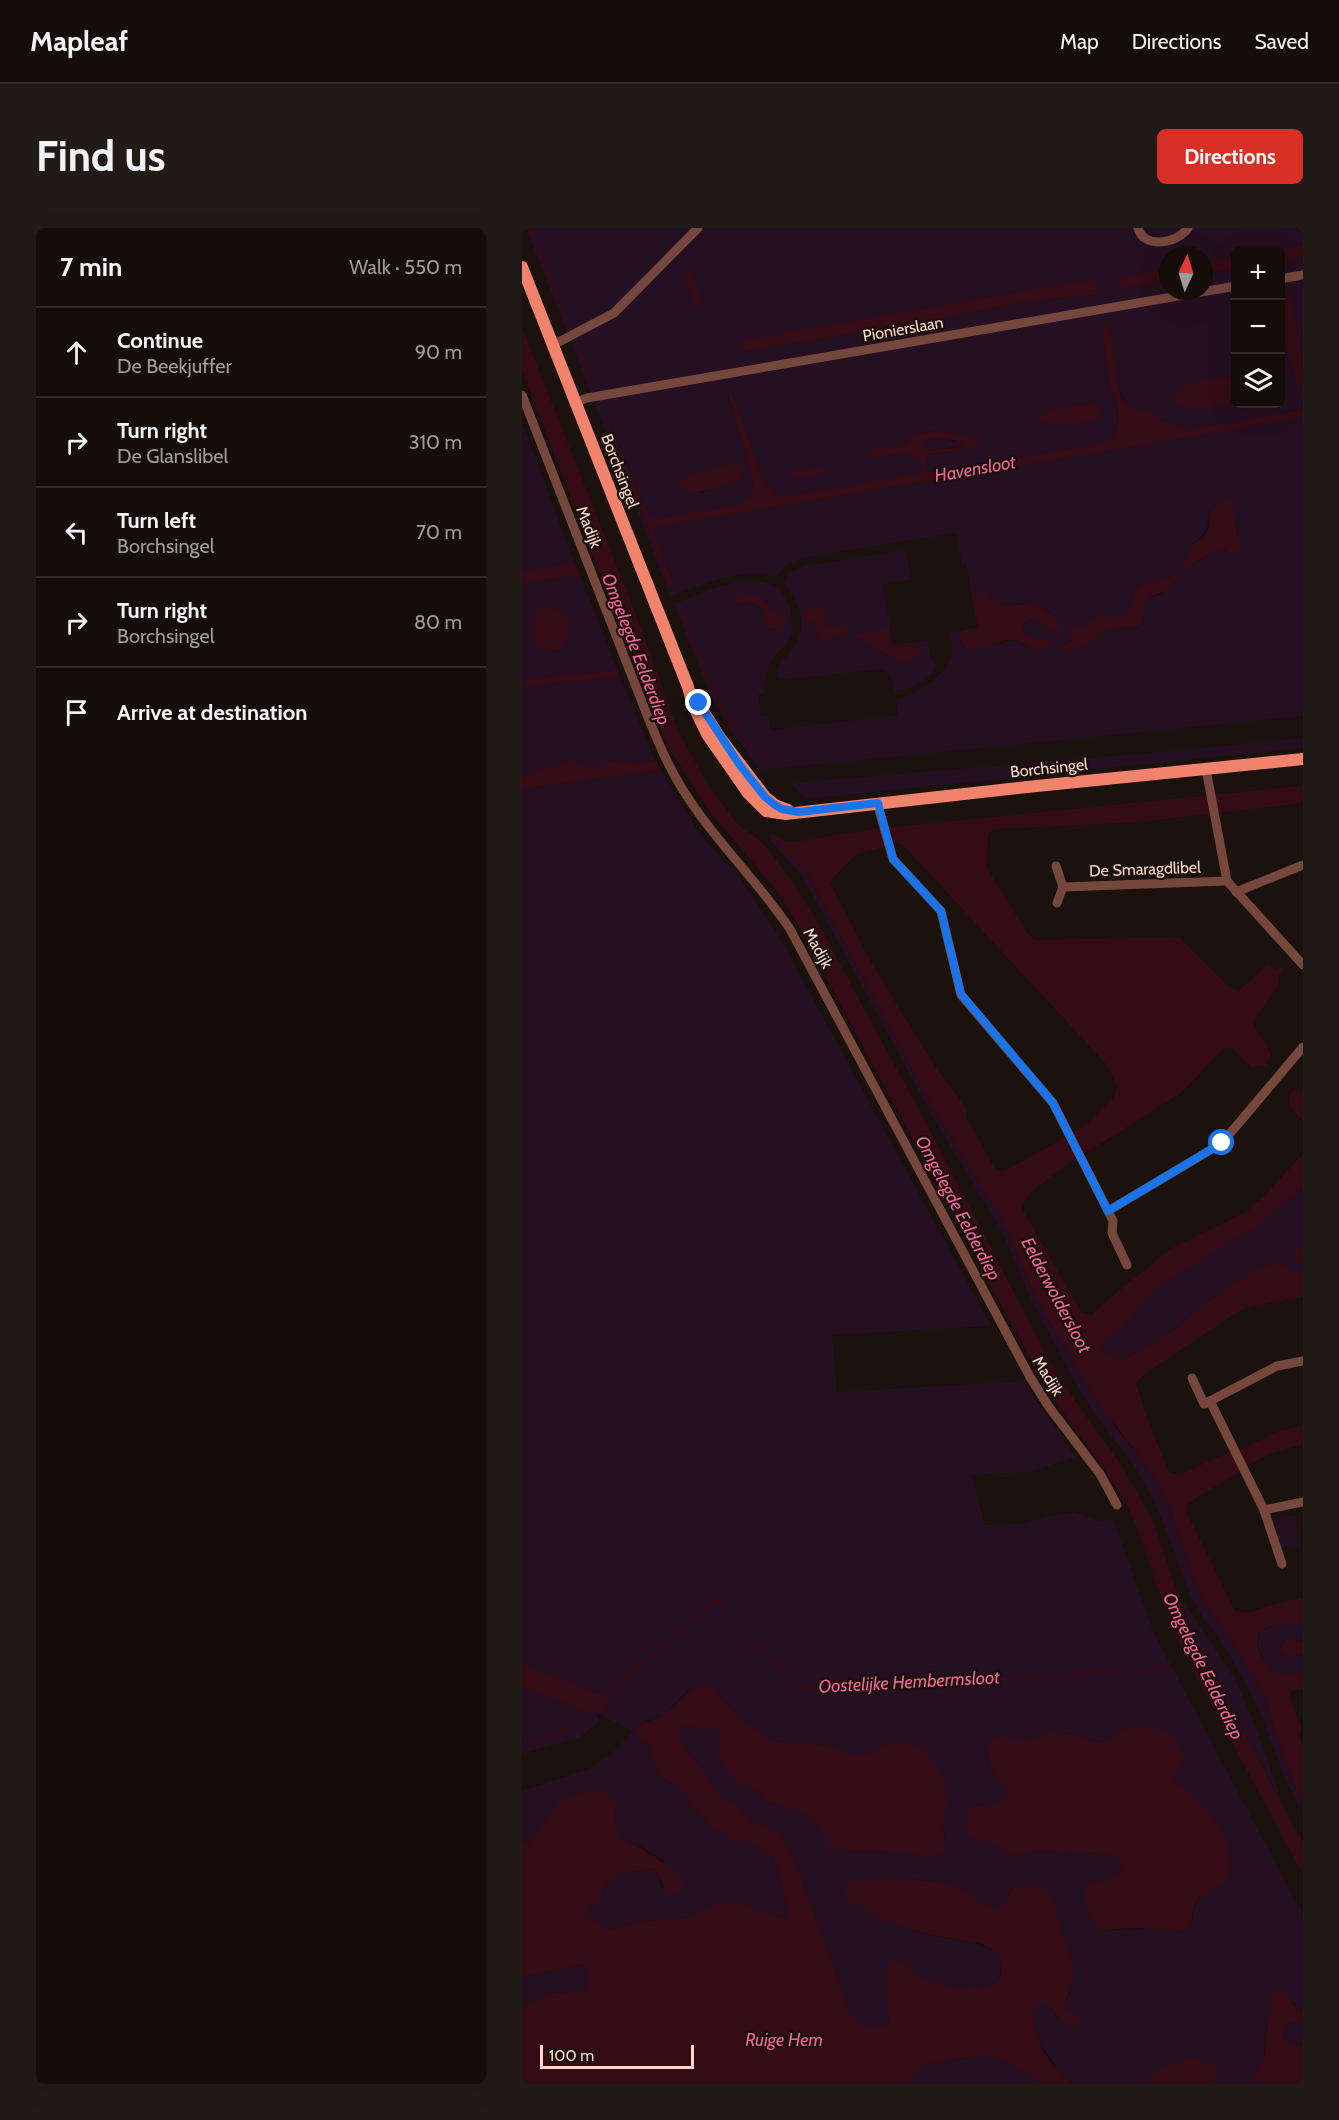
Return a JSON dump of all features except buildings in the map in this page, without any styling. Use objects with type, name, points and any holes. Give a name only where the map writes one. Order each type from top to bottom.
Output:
[{"type":"main road","name":"Borchsingel","points":[[522,267],[688,687],[693,705],[707,734],[761,808],[772,813],[786,814],[1303,759]]},
{"type":"street","points":[[553,345],[614,313],[698,228]]},
{"type":"street","points":[[1138,228],[1146,241],[1154,242],[1178,238],[1188,228]]},
{"type":"street","points":[[1285,278],[1303,275]]},
{"type":"street","name":"Pionierslaan","points":[[576,402],[588,398],[1231,287]]},
{"type":"street","name":"Madijk","points":[[522,395],[649,720],[682,789],[700,816],[790,928],[1030,1377],[1049,1407],[1100,1474],[1118,1505]]},
{"type":"street","name":"De Smaragdlibel","points":[[1206,769],[1227,881],[1303,965]]},
{"type":"street","points":[[878,803],[893,859],[941,911],[961,994],[1053,1103],[1113,1221],[1113,1233],[1127,1265]]},
{"type":"street","points":[[1236,892],[1303,865]]},
{"type":"street","points":[[1056,866],[1063,886],[1057,903]]},
{"type":"street","name":"De Smaragdlibel","points":[[1063,886],[1227,881]]},
{"type":"street","points":[[1108,1211],[1222,1143],[1303,1047]]},
{"type":"street","points":[[1192,1378],[1204,1404],[1277,1366],[1303,1361]]},
{"type":"street","points":[[1210,1401],[1264,1510],[1282,1564]]},
{"type":"street","points":[[1264,1510],[1303,1502]]},
{"type":"shaded area","points":[[526,228],[1303,228],[1303,244],[1285,248],[1231,246],[1231,257],[1213,260],[1213,246],[1159,246],[1159,270],[1121,277],[1124,289],[1159,283],[1159,300],[1213,300],[1213,273],[1231,270],[1231,377],[1201,382],[1170,397],[1184,406],[1231,403],[1231,408],[1285,408],[1285,262],[1303,257],[1303,369],[1299,350],[1287,354],[1303,409],[1185,430],[1160,419],[1153,413],[1138,410],[1124,402],[1102,329],[1110,392],[1118,412],[1114,433],[1104,443],[929,472],[925,465],[927,455],[979,447],[976,439],[946,432],[923,433],[899,446],[876,449],[868,456],[873,458],[909,453],[922,464],[923,472],[783,497],[774,493],[763,478],[732,392],[727,393],[753,481],[750,497],[738,505],[657,518],[648,514],[607,416],[675,586],[654,530],[656,527],[1303,418],[1303,716],[760,770],[726,724],[707,688],[674,604],[717,587],[749,581],[764,583],[777,589],[787,601],[792,620],[791,635],[769,665],[765,693],[758,695],[761,716],[768,716],[771,730],[897,715],[896,700],[921,689],[945,668],[952,652],[949,633],[977,627],[966,564],[962,564],[956,533],[801,558],[787,565],[775,577],[750,574],[708,582],[670,596]],"holes":[[[1093,279],[1096,295],[1031,301],[935,320],[742,352],[742,340]],[[1089,404],[1100,405],[1102,417],[1074,422],[1040,422],[1039,418],[1051,411]],[[725,465],[744,477],[700,493],[681,477]],[[1220,503],[1234,505],[1234,520],[1238,532],[1232,556],[1223,550],[1217,550],[1191,566],[1182,563],[1189,557],[1193,543],[1203,536],[1211,509]],[[1173,572],[1178,575],[1179,579],[1164,592],[1146,601],[1143,606],[1141,626],[1113,629],[1071,651],[1061,644],[1072,638],[1077,626],[1088,624],[1095,617],[1125,615],[1129,611],[1138,586],[1144,582],[1161,581]],[[759,596],[774,610],[786,615],[772,630],[767,628],[764,613],[759,606],[733,605]],[[989,596],[1002,605],[1034,604],[1059,620],[1043,625],[1032,620],[1024,625],[1022,633],[1034,638],[1050,640],[1035,651],[1014,640],[971,649],[961,643],[959,632],[979,629]]]},
{"type":"shaded area","points":[[522,422],[574,562],[522,572]]},
{"type":"shaded area","points":[[944,438],[965,445],[929,451],[923,448],[926,440]]},
{"type":"shaded area","points":[[906,550],[911,579],[883,584],[893,645],[928,640],[930,655],[937,667],[918,684],[894,691],[891,676],[883,669],[780,680],[777,678],[780,665],[795,646],[801,630],[798,606],[784,584],[789,575],[805,566]],"holes":[[[824,608],[826,624],[829,627],[839,626],[848,635],[839,634],[831,639],[816,632],[813,621],[809,620]],[[878,631],[892,647],[912,645],[903,662],[891,658],[859,639],[860,633]]]},
{"type":"shaded area","points":[[580,575],[617,670],[522,679],[522,584]],"holes":[[[554,607],[564,615],[570,626],[561,650],[552,651]]]},
{"type":"shaded area","points":[[620,677],[655,760],[638,764],[607,760],[600,767],[587,767],[570,759],[555,769],[543,769],[532,775],[522,775],[522,687]]},
{"type":"shaded area","points":[[1303,738],[1303,748],[805,799],[790,783],[1183,750]]},
{"type":"shaded area","points":[[662,770],[699,833],[740,878],[780,938],[991,1326],[832,1335],[837,1392],[1023,1381],[1076,1457],[1030,1472],[972,1475],[985,1525],[1021,1524],[1074,1512],[1101,1521],[1113,1519],[1154,1633],[1303,1915],[1303,2012],[1299,2011],[1294,2003],[1269,1998],[1271,2007],[1264,2053],[1254,2073],[1257,2084],[1209,2084],[1213,2080],[1205,2063],[1196,2057],[1145,2080],[1145,2084],[1073,2084],[1061,2075],[1036,2037],[1033,2016],[1035,2007],[1041,2002],[1049,2005],[1057,2018],[1069,2013],[1064,2007],[1071,1991],[1013,1888],[1002,1906],[994,1909],[963,1891],[943,1883],[905,1879],[854,1880],[853,1903],[886,1920],[913,1930],[983,1946],[1000,1958],[1001,1975],[995,1983],[981,1989],[962,1989],[917,1977],[904,1963],[887,1967],[886,1989],[890,2024],[871,2031],[851,2014],[794,1858],[781,1833],[749,1819],[733,1803],[719,1795],[705,1770],[684,1748],[680,1729],[684,1723],[697,1729],[717,1727],[719,1755],[738,1783],[757,1791],[768,1802],[798,1811],[818,1823],[824,1834],[845,1851],[937,1855],[945,1839],[942,1822],[947,1809],[885,1745],[869,1754],[855,1756],[832,1746],[772,1741],[742,1720],[714,1689],[689,1690],[664,1714],[644,1722],[634,1731],[652,1749],[651,1760],[660,1777],[677,1786],[709,1825],[733,1840],[752,1842],[772,1857],[788,1908],[788,1916],[779,1917],[754,1909],[714,1904],[692,1917],[639,1922],[609,1930],[586,1917],[591,1905],[601,1902],[603,1888],[621,1873],[656,1869],[661,1885],[671,1896],[675,1892],[664,1861],[640,1846],[619,1837],[615,1821],[616,1805],[558,1802],[528,1844],[522,1842],[522,1791],[589,1769],[611,1754],[633,1731],[596,1713],[600,1721],[580,1737],[522,1754],[522,1687],[590,1713],[604,1695],[522,1664],[522,789]],"holes":[[[1119,1731],[1184,1758],[1173,1779],[1217,1822],[1225,1882],[1202,1896],[1195,1906],[1193,1921],[1181,1932],[1151,1929],[1099,1930],[1087,1885],[1117,1876],[1123,1866],[1112,1854],[1039,1851],[1010,1855],[995,1844],[972,1838],[978,1805],[993,1807],[1004,1800],[1007,1791],[990,1768],[987,1746],[1032,1740],[1043,1733],[1076,1734],[1093,1742],[1108,1741]]]},
{"type":"shaded area","points":[[772,832],[777,837],[774,839],[807,873],[931,1105],[1002,1220],[1035,1296],[1050,1323],[1116,1428],[1145,1463],[1168,1503],[1203,1600],[1232,1641],[1265,1697],[1277,1739],[1296,1789],[1303,1801],[1303,1813],[1285,1779],[1263,1719],[1251,1694],[1226,1649],[1202,1616],[1189,1593],[1163,1522],[1149,1492],[1135,1467],[1093,1412],[1066,1366],[1031,1299],[1001,1230],[934,1119],[800,874],[769,839]]},
{"type":"shaded area","points":[[1303,1187],[1303,1245],[1294,1250],[1303,1263],[1303,1273],[1291,1270],[1277,1260],[1246,1275],[1196,1310],[1173,1331],[1124,1359],[1104,1353],[1101,1347],[1107,1337],[1123,1327],[1151,1291],[1229,1242],[1254,1230]]},
{"type":"shaded area","points":[[1297,1515],[1299,1547],[1280,1548],[1274,1518]]},
{"type":"shaded area","points":[[1177,1592],[1236,1681],[1256,1726],[1283,1805],[1196,1642]]},
{"type":"shaded area","points":[[1288,1623],[1303,1626],[1303,1642],[1288,1639],[1283,1643],[1281,1651],[1284,1655],[1297,1657],[1303,1654],[1303,1672],[1286,1674],[1273,1672],[1260,1653],[1259,1637],[1261,1631],[1274,1625]]},
{"type":"shaded area","points":[[583,1964],[588,1968],[590,1984],[586,1991],[553,1993],[522,2007],[522,1977]]},
{"type":"shaded area","points":[[1294,2022],[1303,2022],[1303,2045],[1287,2044],[1283,2036],[1284,2027]]},
{"type":"shaded area","points":[[990,2056],[1005,2060],[1042,2084],[907,2084],[906,2081],[924,2065]]},
{"type":"water","points":[[1303,244],[1303,257],[1285,262],[1286,247]]},
{"type":"water","points":[[1231,257],[1231,270],[1213,273],[1213,260]]},
{"type":"water","points":[[1159,270],[1159,283],[1124,289],[1120,281],[1121,277]]},
{"type":"water","points":[[691,271],[704,306],[696,309],[684,274]]},
{"type":"water","points":[[1093,279],[1098,289],[1096,295],[1031,301],[935,320],[742,352],[741,340]]},
{"type":"water","points":[[1285,291],[1291,294],[1303,369],[1303,403],[1287,354]]},
{"type":"water","name":"Havensloot","points":[[1106,324],[1110,328],[1121,397],[1131,407],[1153,413],[1160,419],[1185,430],[1303,409],[1303,418],[657,527],[654,531],[675,586],[670,587],[604,416],[606,416],[648,514],[653,518],[738,505],[750,497],[753,481],[727,392],[730,391],[763,478],[774,493],[783,497],[922,472],[922,464],[909,453],[873,458],[868,456],[873,449],[896,447],[923,433],[949,433],[981,441],[979,447],[927,455],[925,465],[929,472],[1104,443],[1110,439],[1117,427],[1118,412],[1110,392],[1102,329]],"holes":[[[944,438],[954,440],[964,446],[929,451],[923,448],[926,440]]]},
{"type":"water","name":"Omgelegde Eelderdiep","points":[[522,328],[632,604],[678,731],[706,781],[727,811],[741,827],[761,841],[792,881],[815,918],[926,1123],[1049,1360],[1122,1466],[1147,1510],[1157,1531],[1196,1642],[1303,1843],[1303,1875],[1182,1649],[1128,1507],[1104,1469],[1045,1387],[799,927],[777,891],[706,807],[668,746],[651,709],[522,370]]},
{"type":"water","points":[[1231,377],[1231,403],[1192,407],[1169,399],[1191,384]]},
{"type":"water","points":[[1089,404],[1100,405],[1102,417],[1070,424],[1037,420],[1054,409]]},
{"type":"water","points":[[725,465],[736,465],[742,468],[744,477],[692,494],[680,486],[681,477]]},
{"type":"water","points":[[824,466],[826,472],[810,478],[788,476],[789,469],[805,470]]},
{"type":"water","points":[[1228,498],[1234,505],[1234,520],[1240,550],[1237,555],[1232,556],[1224,550],[1216,551],[1186,569],[1182,563],[1189,557],[1189,547],[1204,536],[1208,529],[1211,509],[1216,507],[1222,499]]},
{"type":"water","points":[[574,562],[580,575],[522,584],[522,572]]},
{"type":"water","points":[[1173,572],[1179,578],[1168,590],[1150,597],[1145,602],[1141,626],[1112,629],[1078,649],[1064,651],[1061,644],[1072,640],[1068,632],[1069,627],[1084,626],[1100,614],[1121,617],[1126,614],[1135,592],[1142,583],[1161,581]]},
{"type":"water","points":[[982,593],[1005,606],[1032,603],[1059,620],[1061,625],[1059,629],[1050,630],[1036,620],[1030,620],[1022,630],[1022,633],[1034,638],[1050,640],[1053,643],[1052,646],[1035,651],[1020,642],[1007,640],[974,650],[967,648],[962,643],[959,632],[979,628],[972,594]]},
{"type":"water","points":[[741,594],[757,596],[773,610],[786,615],[788,620],[778,630],[767,628],[764,613],[759,606],[751,603],[733,605],[732,602]]},
{"type":"water","points":[[548,604],[564,614],[570,614],[569,633],[561,650],[539,647],[534,638],[535,615]]},
{"type":"water","points":[[817,605],[824,608],[826,624],[829,627],[845,625],[849,627],[848,635],[839,634],[826,642],[818,638],[813,621],[803,621],[803,613]]},
{"type":"water","points":[[889,627],[892,647],[912,645],[913,648],[920,647],[918,656],[904,662],[900,661],[859,639],[859,633]]},
{"type":"water","points":[[617,670],[620,677],[522,687],[522,679]]},
{"type":"water","points":[[570,759],[587,767],[600,767],[607,760],[638,764],[655,760],[662,770],[522,789],[522,775],[532,775],[543,769],[556,769]]},
{"type":"water","points":[[1303,786],[1303,803],[1139,822],[993,829],[988,835],[987,868],[1028,934],[1036,940],[1179,937],[1228,986],[1238,991],[1267,966],[1276,969],[1282,967],[1283,971],[1279,976],[1280,983],[1253,1021],[1270,1052],[1271,1057],[1266,1062],[1268,1068],[1262,1065],[1252,1068],[1232,1048],[1223,1049],[1181,1093],[1063,1167],[1031,1192],[1021,1207],[1082,1313],[1092,1315],[1172,1248],[1246,1212],[1303,1154],[1303,1187],[1254,1230],[1229,1242],[1152,1291],[1123,1327],[1107,1337],[1101,1347],[1104,1353],[1124,1359],[1173,1331],[1196,1310],[1246,1275],[1277,1260],[1291,1270],[1303,1273],[1303,1297],[1239,1311],[1142,1376],[1136,1384],[1169,1472],[1179,1475],[1247,1447],[1278,1431],[1303,1426],[1303,1444],[1268,1454],[1187,1504],[1187,1513],[1235,1611],[1248,1613],[1303,1597],[1303,1626],[1288,1624],[1265,1628],[1260,1633],[1258,1648],[1273,1672],[1286,1674],[1303,1672],[1303,1690],[1292,1691],[1290,1697],[1301,1729],[1298,1735],[1303,1746],[1303,1801],[1296,1789],[1277,1739],[1265,1697],[1232,1641],[1203,1600],[1168,1503],[1145,1463],[1101,1407],[1050,1323],[1035,1296],[1002,1220],[931,1105],[807,873],[773,839],[777,837],[793,842],[875,829]],"holes":[[[896,843],[903,845],[1106,1064],[1117,1085],[1114,1097],[1084,1127],[1003,1172],[995,1169],[966,1117],[967,1109],[936,1068],[871,962],[830,883],[858,853]]]},
{"type":"water","points":[[1294,1090],[1303,1091],[1303,1121],[1289,1106],[1290,1094]]},
{"type":"water","points":[[1303,1245],[1303,1263],[1295,1259],[1292,1254],[1294,1250]]},
{"type":"water","points":[[1291,1638],[1303,1642],[1303,1654],[1289,1658],[1281,1652],[1281,1649],[1283,1643]]},
{"type":"water","points":[[522,1664],[607,1695],[608,1703],[602,1710],[590,1713],[522,1687]]},
{"type":"water","name":"Ruige Hem","points":[[698,1684],[714,1689],[742,1720],[772,1741],[832,1746],[855,1756],[869,1754],[885,1745],[903,1743],[922,1748],[933,1758],[946,1787],[947,1810],[943,1822],[945,1850],[937,1855],[845,1851],[830,1847],[817,1823],[798,1811],[768,1802],[757,1791],[730,1777],[719,1755],[717,1728],[697,1729],[685,1723],[680,1729],[684,1748],[705,1770],[719,1795],[733,1803],[749,1819],[781,1833],[794,1858],[851,2014],[871,2030],[890,2024],[886,1975],[890,1961],[904,1963],[917,1977],[962,1989],[981,1989],[995,1983],[1001,1975],[1000,1959],[982,1944],[923,1933],[886,1921],[853,1903],[844,1892],[846,1882],[884,1879],[943,1883],[963,1891],[994,1909],[1002,1906],[1013,1888],[1034,1884],[1045,1891],[1053,1901],[1072,1964],[1074,1979],[1064,2007],[1069,2013],[1079,2014],[1079,2024],[1064,2022],[1041,2003],[1035,2007],[1035,2029],[1049,2060],[1072,2084],[1042,2084],[1005,2060],[990,2056],[924,2065],[907,2081],[907,2084],[522,2084],[522,2007],[553,1993],[586,1991],[590,1984],[587,1977],[588,1968],[583,1964],[522,1977],[522,1842],[528,1844],[558,1802],[581,1793],[597,1790],[611,1795],[616,1805],[615,1821],[619,1837],[653,1855],[683,1879],[683,1888],[670,1896],[665,1893],[655,1869],[621,1873],[603,1888],[601,1902],[591,1905],[586,1916],[609,1930],[639,1922],[692,1917],[714,1904],[737,1902],[779,1917],[788,1916],[788,1908],[772,1857],[752,1843],[733,1840],[709,1825],[677,1786],[660,1777],[651,1760],[652,1748],[633,1731],[667,1712]]},
{"type":"water","points":[[1136,1726],[1160,1730],[1177,1742],[1184,1758],[1173,1779],[1214,1819],[1228,1845],[1231,1862],[1229,1875],[1197,1902],[1193,1910],[1190,1929],[1172,1931],[1138,1928],[1099,1930],[1085,1904],[1085,1892],[1087,1885],[1117,1876],[1123,1866],[1118,1858],[1112,1854],[1039,1851],[1010,1855],[995,1844],[972,1838],[965,1827],[968,1807],[999,1803],[1004,1800],[1007,1791],[990,1768],[987,1746],[993,1740],[1003,1735],[1019,1741],[1032,1740],[1043,1733],[1054,1733],[1076,1734],[1093,1742],[1108,1741],[1119,1731]]},
{"type":"water","points":[[1280,1990],[1303,2012],[1303,2022],[1288,2023],[1284,2027],[1283,2036],[1287,2044],[1303,2045],[1303,2084],[1257,2084],[1252,2078],[1265,2053],[1267,2020],[1271,2011],[1270,1995]]},
{"type":"water","points":[[1196,2057],[1204,2063],[1211,2063],[1219,2071],[1209,2084],[1145,2084],[1145,2080],[1161,2069]]},
{"type":"waterway","points":[[529,228],[567,319]]},
{"type":"waterway","points":[[580,352],[592,383]]},
{"type":"waterway","name":"Eelderwoldersloot","points":[[682,612],[705,672],[724,711],[750,744],[766,758]]},
{"type":"waterway","name":"Oostelijke Hembermsloot","points":[[614,1689],[716,1600],[797,1688],[950,1678],[972,1681],[1167,1668]]},
{"type":"waterway","points":[[522,1743],[567,1729],[576,1721]]},
{"type":"route","points":[[699,703],[739,764],[765,797],[782,809],[799,812],[878,803],[893,859],[941,911],[961,994],[1053,1103],[1108,1211],[1222,1143]]}]
